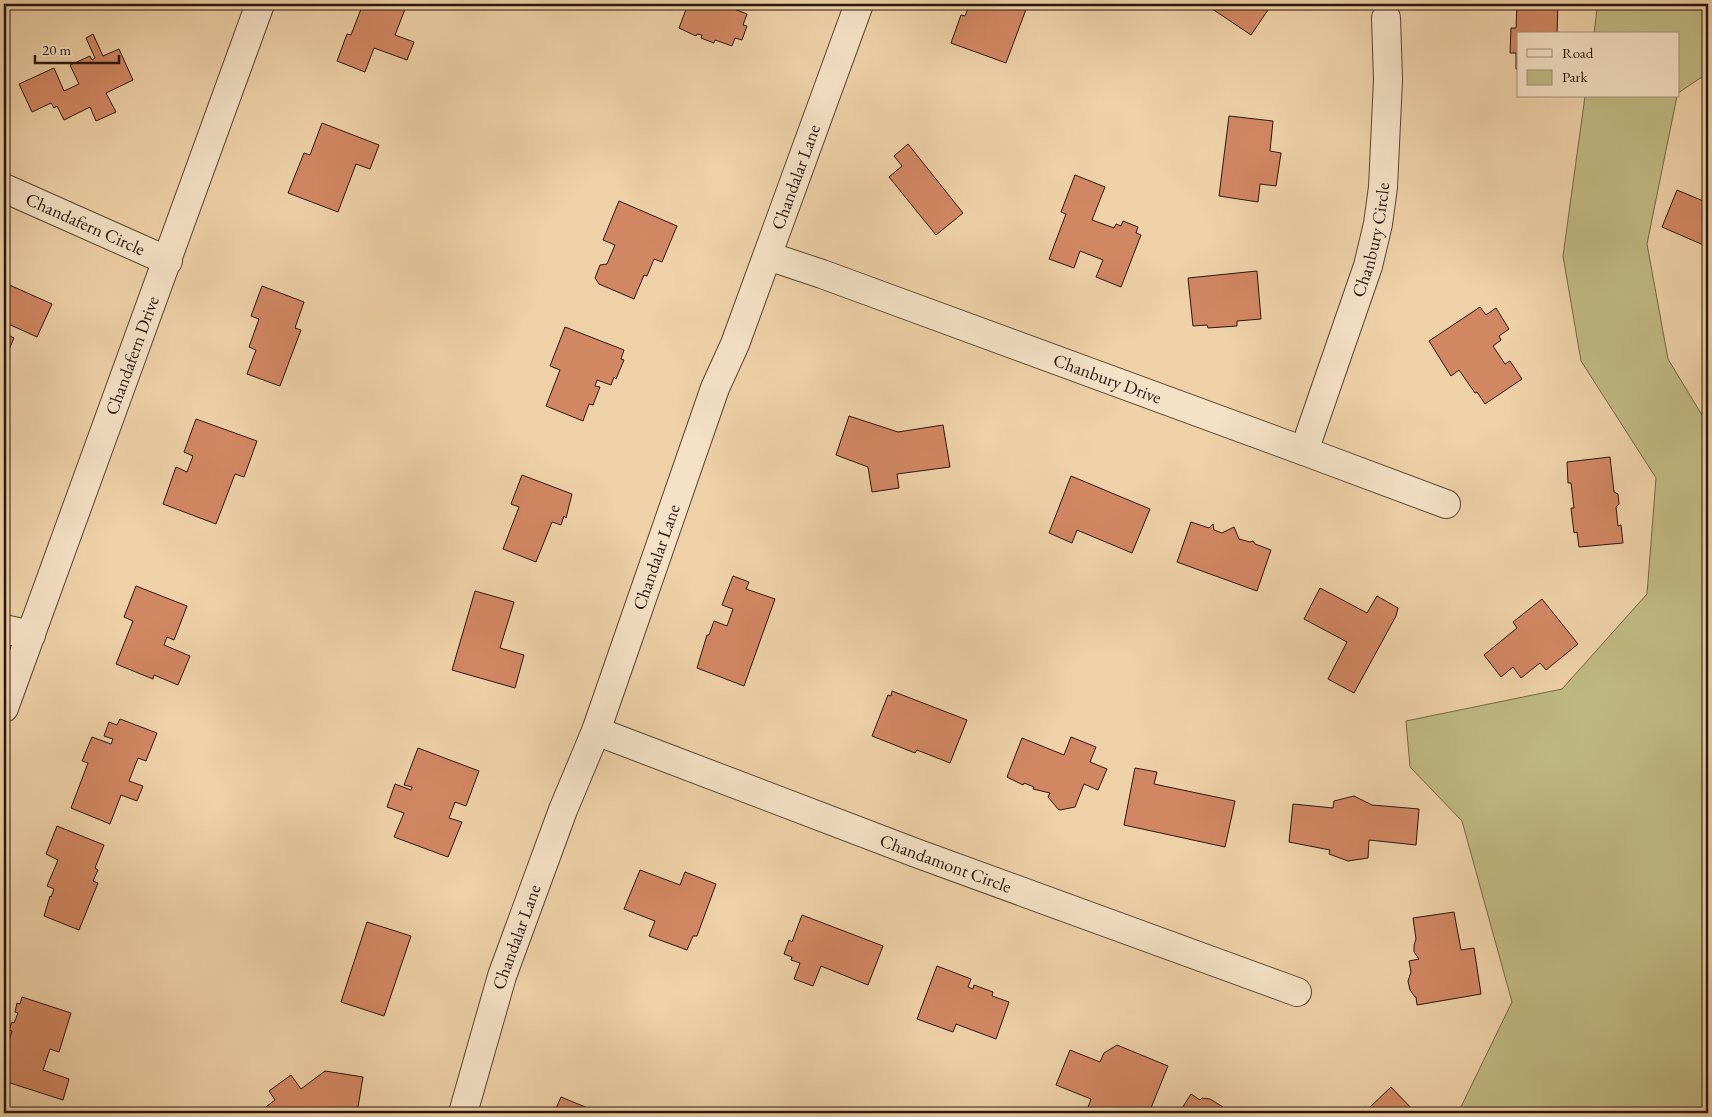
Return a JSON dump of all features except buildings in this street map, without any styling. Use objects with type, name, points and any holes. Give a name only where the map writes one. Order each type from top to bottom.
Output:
[{"type":"street","name":"Chandafern Drive","points":[[4,708],[260,4]]},
{"type":"street","name":"Chandalar Lane","points":[[462,1113],[502,976],[563,810],[596,731],[715,388],[735,344],[860,4]]},
{"type":"street","name":"Chanbury Circle","points":[[1304,451],[1368,266],[1378,224],[1383,187],[1388,80],[1386,18]]},
{"type":"street","name":"Chandafern Circle","points":[[4,188],[168,261]]},
{"type":"street","name":"Chanbury Drive","points":[[768,256],[822,274],[1446,504]]},
{"type":"street","points":[[4,629],[31,635]]},
{"type":"street","name":"Chandamont Circle","points":[[596,731],[916,853],[1297,992]]},
{"type":"green space","points":[[1593,4],[1708,4],[1708,73],[1680,92],[1680,32],[1594,32],[1597,9]]},
{"type":"green space","points":[[1585,98],[1677,98],[1647,244],[1668,359],[1708,425],[1708,1113],[1458,1113],[1512,1002],[1462,821],[1410,767],[1406,721],[1562,689],[1647,594],[1656,478],[1581,361],[1563,256]]}]
